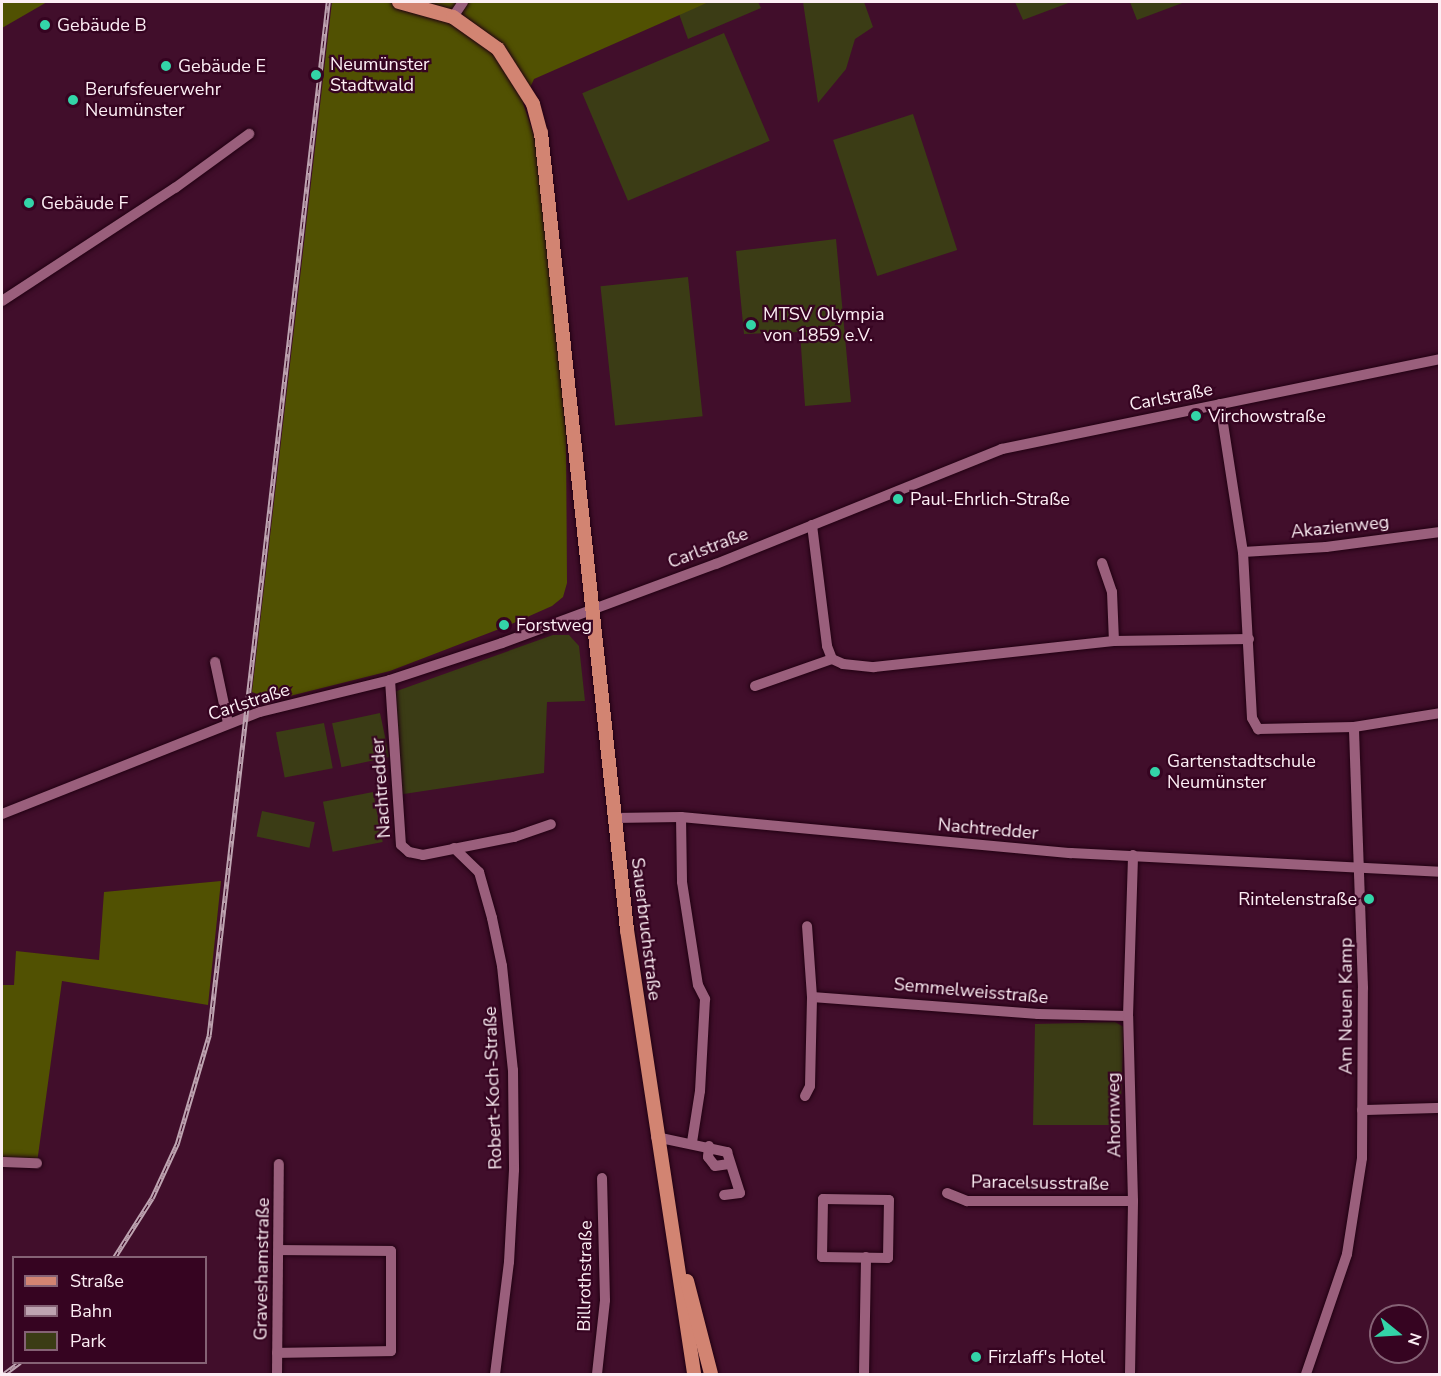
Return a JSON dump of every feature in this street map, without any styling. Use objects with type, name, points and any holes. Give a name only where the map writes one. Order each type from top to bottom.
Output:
[{"type":"main road","points":[[399,2],[453,17],[498,49],[516,71],[533,104],[541,133],[592,610]]},
{"type":"main road","name":"Sauerbruchstraße","points":[[592,610],[613,818],[656,1137],[694,1374]]},
{"type":"main road","name":"Sauerbruchstraße","points":[[676,1251],[711,1374]]},
{"type":"street","points":[[453,17],[463,2]]},
{"type":"street","points":[[2,301],[175,188],[249,134]]},
{"type":"street","name":"Carlstraße","points":[[2,814],[228,723],[390,680],[592,610],[1002,449],[1440,360]]},
{"type":"street","points":[[1220,404],[1243,552],[1252,718],[1258,729],[1354,727],[1440,713]]},
{"type":"street","points":[[812,525],[826,639],[832,659]]},
{"type":"street","name":"Akazienweg","points":[[1243,552],[1326,547],[1440,532]]},
{"type":"street","points":[[1102,562],[1112,592],[1114,642]]},
{"type":"street","points":[[755,686],[832,659],[843,664],[874,666],[1114,642],[1249,639]]},
{"type":"street","points":[[215,662],[228,723]]},
{"type":"street","name":"Nachtredder","points":[[390,680],[400,845],[409,852],[423,855],[551,824]]},
{"type":"street","name":"Am Neuen Kamp","points":[[1306,1374],[1347,1254],[1362,1158],[1360,867],[1354,727]]},
{"type":"street","points":[[681,817],[682,882],[698,985],[705,999],[700,1091],[692,1142]]},
{"type":"street","name":"Nachtredder","points":[[613,818],[681,817],[1133,855],[1360,867]]},
{"type":"street","name":"Robert-Koch-Straße","points":[[454,848],[479,872],[503,976],[515,1116],[510,1236],[495,1374]]},
{"type":"street","name":"Ahornweg","points":[[1130,1374],[1133,1201],[1128,1016],[1133,855]]},
{"type":"street","points":[[1360,867],[1440,872]]},
{"type":"street","points":[[806,1096],[810,1086],[812,997],[807,926]]},
{"type":"street","name":"Semmelweisstraße","points":[[812,997],[1038,1014],[1128,1016]]},
{"type":"street","points":[[1362,1110],[1440,1108]]},
{"type":"street","points":[[656,1137],[692,1142],[727,1152],[740,1193],[724,1195]]},
{"type":"street","points":[[2,1162],[37,1163]]},
{"type":"street","name":"Graveshamstraße","points":[[277,1374],[279,1164]]},
{"type":"street","name":"Billrothstraße","points":[[597,1374],[605,1300],[602,1178]]},
{"type":"street","name":"Paracelsusstraße","points":[[947,1193],[967,1201],[1133,1201]]},
{"type":"street","points":[[823,1199],[889,1200],[888,1258],[866,1257],[822,1257],[823,1199]]},
{"type":"street","points":[[277,1353],[391,1351],[391,1251],[279,1250]]},
{"type":"street","points":[[864,1374],[866,1257]]},
{"type":"green space","points":[[709,2],[758,2],[761,8],[688,39],[679,14]]},
{"type":"green space","points":[[803,2],[864,2],[873,27],[855,39],[846,69],[818,103]]},
{"type":"green space","points":[[1015,2],[1071,2],[1023,20]]},
{"type":"green space","points":[[1130,2],[1185,2],[1137,20]]},
{"type":"green space","points":[[724,33],[770,141],[628,201],[582,93]]},
{"type":"green space","points":[[913,114],[957,250],[877,276],[833,140]]},
{"type":"green space","points":[[836,239],[851,402],[805,406],[800,332],[744,334],[736,251]]},
{"type":"green space","points":[[688,277],[703,416],[615,425],[600,286]]},
{"type":"green space","points":[[553,635],[569,635],[579,646],[585,701],[547,702],[544,773],[397,795],[391,693]]},
{"type":"green space","points":[[380,713],[389,757],[341,767],[332,723]]},
{"type":"green space","points":[[324,723],[333,768],[285,778],[276,732]]},
{"type":"green space","points":[[373,792],[383,842],[333,852],[323,802]]},
{"type":"green space","points":[[262,811],[315,822],[309,848],[257,836]]},
{"type":"green space","points":[[1115,1022],[1124,1027],[1120,1125],[1033,1125],[1035,1024]]},
{"type":"shaded area","points":[[2,2],[47,2],[2,28]]},
{"type":"shaded area","points":[[332,2],[709,2],[534,79],[523,103],[537,144],[566,434],[567,583],[563,597],[552,606],[507,626],[390,671],[274,700],[252,692]]},
{"type":"shaded area","points":[[221,881],[208,1005],[62,981],[37,1163],[2,1162],[2,985],[14,985],[16,951],[99,960],[104,892]]},
{"type":"railway","points":[[115,1256],[152,1198],[177,1144],[209,1035],[328,2]]},
{"type":"railway","points":[[4,1374],[17,1364]]},
{"type":"place","name":"Gebäude B","points":[[45,25]]},
{"type":"place","name":"Gebäude E","points":[[166,66]]},
{"type":"place","name":"Neumünster Stadtwald","points":[[316,75]]},
{"type":"place","name":"Berufsfeuerwehr Neumünster","points":[[73,100]]},
{"type":"place","name":"Gebäude F","points":[[29,203]]},
{"type":"place","name":"MTSV Olympia von 1859 e.V.","points":[[751,325]]},
{"type":"place","name":"Virchowstraße","points":[[1196,416]]},
{"type":"place","name":"Paul-Ehrlich-Straße","points":[[898,499]]},
{"type":"place","name":"Forstweg","points":[[504,625]]},
{"type":"place","name":"Gartenstadtschule Neumünster","points":[[1155,772]]},
{"type":"place","name":"Rintelenstraße","points":[[1369,899]]},
{"type":"place","name":"Firzlaff's Hotel","points":[[976,1357]]}]
